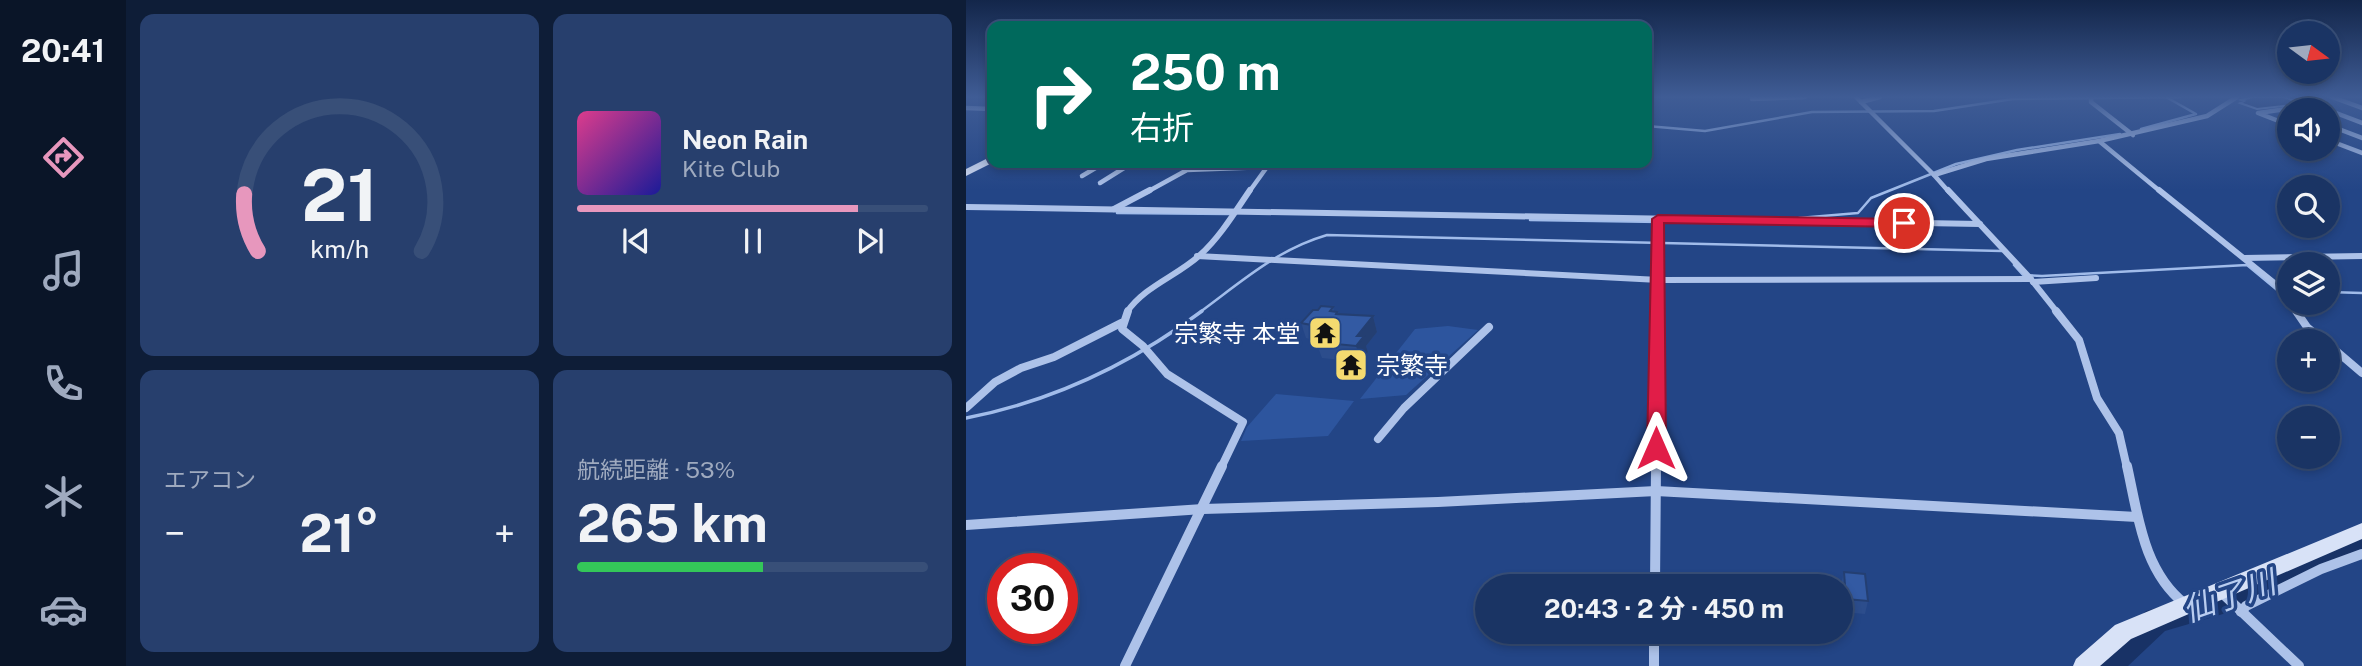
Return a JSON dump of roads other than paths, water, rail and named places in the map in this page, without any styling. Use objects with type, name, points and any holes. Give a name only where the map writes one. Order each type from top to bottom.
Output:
[{"type":"main road","points":[[966,173],[987,162]]},
{"type":"main road","points":[[2084,666],[2123,632],[2362,531]]},
{"type":"street","points":[[1886,128],[2029,277],[2079,340],[2096,398],[2119,433],[2137,517],[2157,573],[2171,593],[2186,605]]},
{"type":"street","points":[[2126,128],[2134,135]]},
{"type":"street","points":[[1932,174],[1986,159],[2134,135],[2161,128]]},
{"type":"street","points":[[2340,130],[2362,138]]},
{"type":"street","points":[[2099,141],[2277,287]]},
{"type":"street","points":[[2340,145],[2361,153]]},
{"type":"street","points":[[1082,176],[1096,168]]},
{"type":"street","points":[[1100,183],[1124,168]]},
{"type":"street","points":[[1112,210],[1187,170],[1220,168]]},
{"type":"street","points":[[966,408],[995,382],[1054,358],[1121,323],[1134,303],[1198,256],[1267,168]]},
{"type":"street","points":[[966,207],[1570,217],[1658,222],[1980,224]]},
{"type":"street","points":[[1655,574],[1658,222]]},
{"type":"street","points":[[1198,256],[1659,280],[2096,278]]},
{"type":"street","points":[[2243,258],[2362,257]]},
{"type":"street","points":[[1121,323],[1122,329],[1145,349],[1167,374],[1243,422],[1125,666]]},
{"type":"street","points":[[1378,439],[1404,408],[1489,327]]},
{"type":"street","points":[[2340,354],[2360,369]]},
{"type":"street","points":[[966,525],[1203,509],[1438,502],[1656,491],[2137,517]]},
{"type":"street","points":[[2241,612],[2246,606],[2321,569],[2362,554]]},
{"type":"street","points":[[2220,590],[2299,666]]},
{"type":"street","points":[[1654,644],[1654,666]]},
{"type":"waterway","points":[[1671,128],[1705,131],[1721,128]]},
{"type":"waterway","points":[[1799,218],[1858,213],[1871,198],[1956,164],[2017,150],[2120,134]]},
{"type":"waterway","points":[[1117,213],[1229,214]]},
{"type":"waterway","points":[[1530,220],[1726,223]]},
{"type":"waterway","points":[[1200,312],[1275,258],[1327,235],[2002,251]]},
{"type":"waterway","points":[[2014,265],[2023,275],[2042,276],[2247,265],[2277,290]]},
{"type":"waterway","points":[[2340,292],[2362,293]]},
{"type":"waterway","points":[[966,418],[1030,402],[1090,378],[1148,348],[1202,311]]},
{"type":"waterway","name":"仙了川","points":[[2106,666],[2156,620],[2247,595],[2323,557],[2362,542]]},
{"type":"place","name":"宗繁寺 本堂","points":[[1325,333]]},
{"type":"place","name":"宗繁寺","points":[[1351,365]]}]
